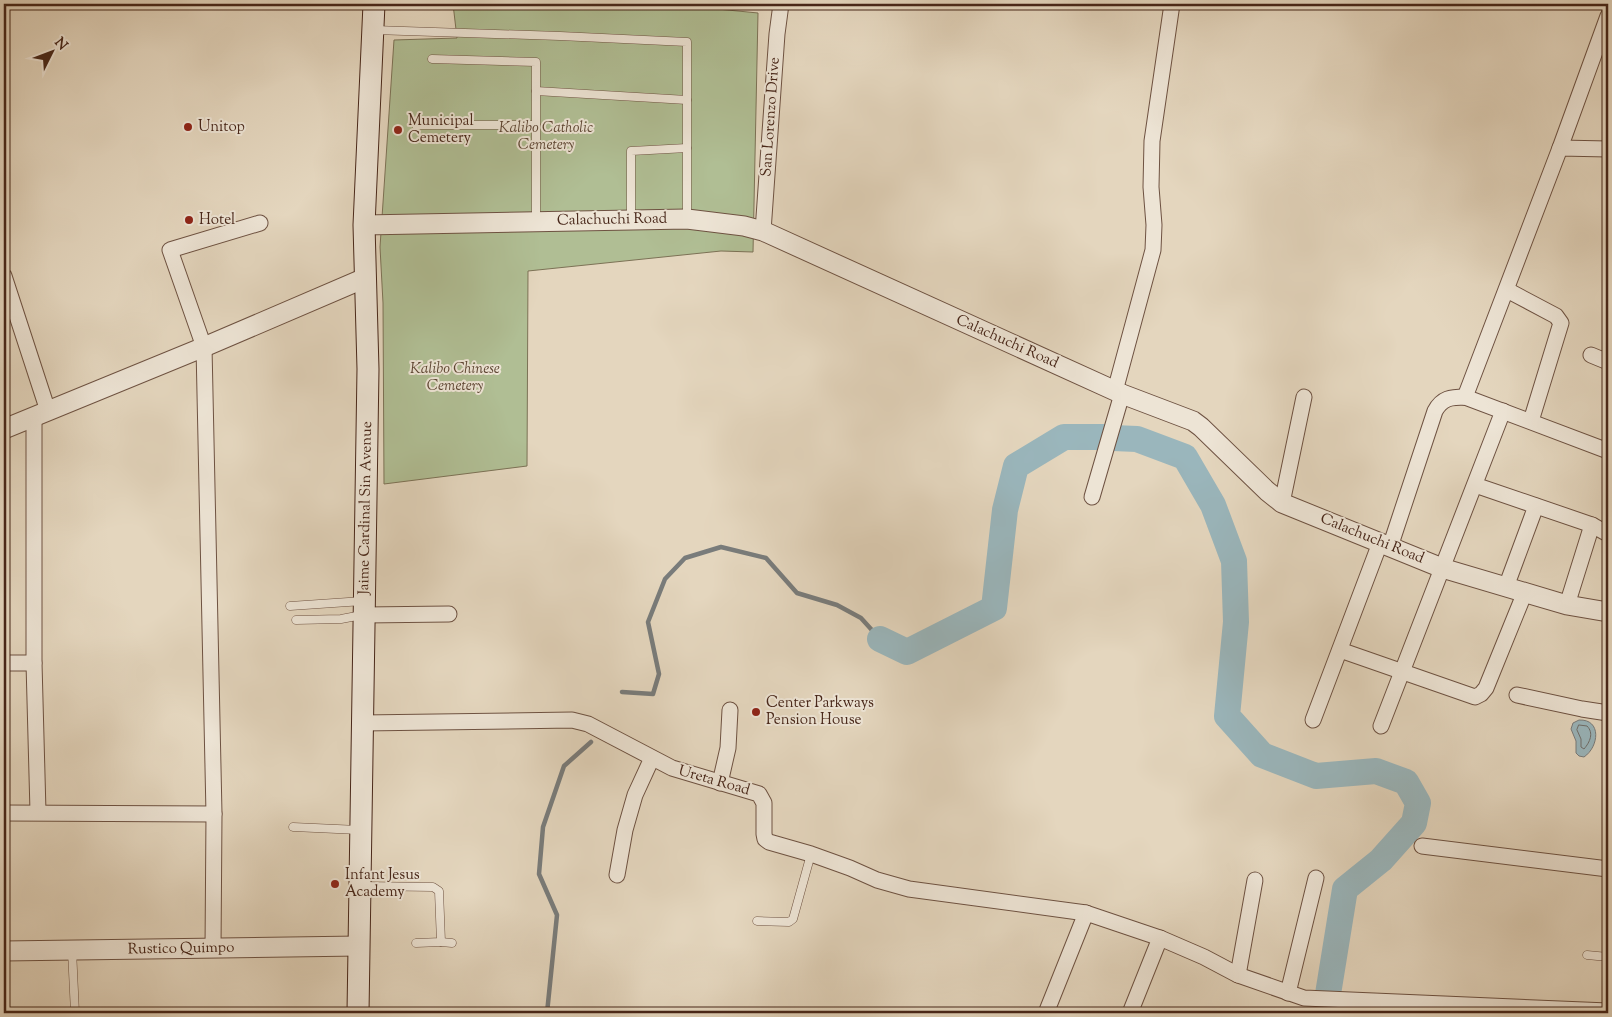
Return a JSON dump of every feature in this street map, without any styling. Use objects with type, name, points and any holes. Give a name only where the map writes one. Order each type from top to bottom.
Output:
[{"type":"main road","name":"Jaime Cardinal Sin Avenue","points":[[358,1013],[368,369],[364,225],[374,4]]},
{"type":"street","name":"San Lorenzo Drive","points":[[763,231],[777,34],[781,4]]},
{"type":"street","points":[[1092,497],[1152,250],[1154,225],[1151,187],[1152,141],[1172,4]]},
{"type":"street","points":[[1465,397],[1507,290],[1608,16]]},
{"type":"street","points":[[1560,148],[1608,150]]},
{"type":"street","name":"Calachuchi Road","points":[[364,225],[687,219],[744,226],[763,231],[1119,392],[1193,421],[1282,503],[1442,568],[1568,604],[1608,612]]},
{"type":"street","points":[[213,949],[214,814],[204,347],[170,250],[260,223]]},
{"type":"street","points":[[4,276],[41,414],[34,663],[38,812]]},
{"type":"street","points":[[4,429],[204,347],[365,278]]},
{"type":"street","points":[[1507,290],[1556,316],[1561,323],[1531,421]]},
{"type":"street","points":[[1591,355],[1608,362]]},
{"type":"street","points":[[1282,503],[1304,397]]},
{"type":"street","points":[[1313,720],[1340,650],[1385,545],[1438,405],[1448,398],[1465,397],[1608,451]]},
{"type":"street","points":[[1382,726],[1503,410]]},
{"type":"street","points":[[1475,485],[1592,525],[1608,534]]},
{"type":"street","points":[[1506,587],[1536,506]]},
{"type":"street","points":[[1568,604],[1592,525]]},
{"type":"street","points":[[1340,650],[1475,697],[1482,694],[1486,688],[1525,592]]},
{"type":"street","points":[[364,608],[449,614]]},
{"type":"street","points":[[4,663],[34,663]]},
{"type":"street","points":[[1517,695],[1608,713]]},
{"type":"street","points":[[720,783],[728,748],[730,710]]},
{"type":"street","name":"Ureta Road","points":[[362,723],[572,720],[588,724],[672,768],[759,794],[763,798],[764,803],[764,839],[769,842],[811,854],[876,880],[909,889],[1086,913],[1160,938],[1204,957],[1238,975],[1304,998],[1608,1012]]},
{"type":"street","points":[[617,875],[625,830],[635,795],[652,758]]},
{"type":"street","points":[[4,813],[214,814]]},
{"type":"street","points":[[1422,846],[1608,869]]},
{"type":"street","points":[[1288,993],[1316,878]]},
{"type":"street","points":[[1238,975],[1255,880]]},
{"type":"street","points":[[1046,1013],[1086,913]]},
{"type":"street","points":[[1130,1013],[1160,938]]},
{"type":"street","name":"Rustico Quimpo","points":[[4,952],[359,946]]},
{"type":"lane","points":[[374,30],[686,42],[687,219]]},
{"type":"lane","points":[[432,59],[536,62],[536,221]]},
{"type":"lane","points":[[536,91],[687,100]]},
{"type":"lane","points":[[416,126],[536,124]]},
{"type":"lane","points":[[632,220],[631,151],[687,148]]},
{"type":"lane","points":[[290,606],[364,608]]},
{"type":"lane","points":[[296,620],[341,620],[364,608]]},
{"type":"lane","points":[[293,827],[361,830]]},
{"type":"lane","points":[[757,921],[788,922],[793,919],[811,854]]},
{"type":"lane","points":[[360,886],[433,887],[439,891],[441,942]]},
{"type":"lane","points":[[416,944],[441,942],[452,944]]},
{"type":"lane","points":[[72,950],[75,1013]]},
{"type":"lane","points":[[1587,955],[1608,956]]},
{"type":"green space","name":"Kalibo Catholic Cemetery","points":[[453,4],[686,4],[687,6],[758,13],[753,252],[721,251],[528,271],[527,466],[384,484],[383,303],[380,247],[394,40],[457,38]]},
{"type":"water","points":[[1579,720],[1592,724],[1596,734],[1593,747],[1584,757],[1576,753],[1576,741],[1571,729],[1573,723]]},
{"type":"waterway","points":[[880,639],[907,652],[994,608],[1005,510],[1016,466],[1064,437],[1105,437]]},
{"type":"waterway","points":[[1113,438],[1137,439],[1185,457],[1213,505],[1234,561],[1236,622],[1227,716],[1262,755],[1316,776],[1376,771],[1406,782],[1418,803],[1414,823],[1381,860],[1345,889],[1328,994]]},
{"type":"waterway","points":[[622,692],[653,694],[659,674],[648,622],[665,579],[685,558],[721,547],[766,558],[797,593],[837,605],[861,618],[880,639]]},
{"type":"waterway","points":[[547,1013],[557,915],[539,874],[543,827],[564,766],[591,742]]},
{"type":"place","name":"Unitop","points":[[188,127]]},
{"type":"place","name":"Municipal Cemetery","points":[[398,130]]},
{"type":"place","name":"Hotel","points":[[189,220]]},
{"type":"place","name":"Center Parkways Pension House","points":[[756,712]]},
{"type":"place","name":"Infant Jesus Academy","points":[[335,884]]},
{"type":"park label","name":"Kalibo Chinese Cemetery","points":[[455,378]]}]
